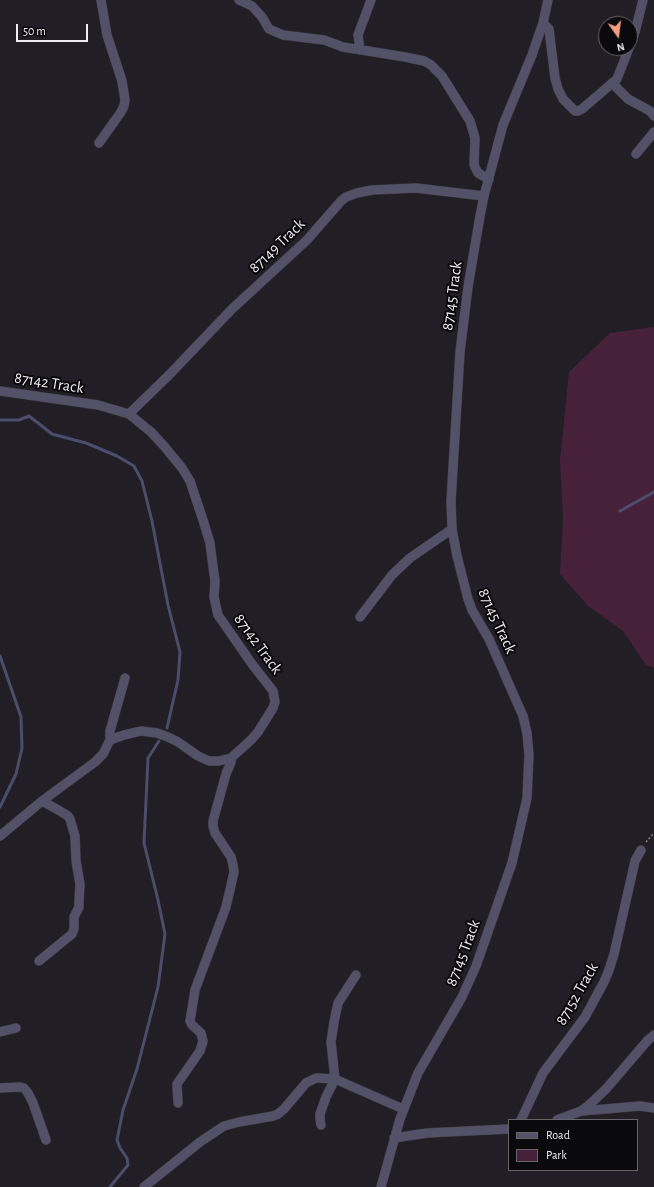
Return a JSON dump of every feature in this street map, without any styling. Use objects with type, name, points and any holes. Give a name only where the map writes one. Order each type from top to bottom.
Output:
[{"type":"street","points":[[99,143],[121,112],[125,100],[122,81],[107,35],[101,0]]},
{"type":"street","points":[[239,0],[252,6],[262,17],[269,29],[283,35],[324,40],[343,47],[424,61],[435,68],[442,76],[470,121],[475,138],[474,165],[478,173],[489,179]]},
{"type":"street","points":[[360,50],[358,35],[371,0]]},
{"type":"street","name":"87145 Track","points":[[381,1187],[403,1109],[418,1073],[462,998],[476,966],[512,863],[527,798],[529,755],[527,733],[523,716],[490,640],[472,610],[468,600],[452,529],[451,501],[460,352],[468,287],[484,196],[503,126],[532,55],[543,23],[548,0]]},
{"type":"street","points":[[638,20],[643,0]]},
{"type":"street","points":[[543,23],[549,29],[555,78],[558,89],[564,99],[575,111],[582,109],[618,79],[626,56]]},
{"type":"street","points":[[612,83],[628,99],[650,111],[654,116]]},
{"type":"street","points":[[636,154],[654,132]]},
{"type":"street","name":"87149 Track","points":[[129,414],[170,374],[232,309],[307,240],[346,197],[372,190],[416,188],[484,196]]},
{"type":"street","name":"87142 Track","points":[[0,390],[98,405],[129,414],[151,432],[182,468],[190,481],[210,543],[215,581],[214,598],[218,615],[273,691],[273,708],[258,732],[231,758]]},
{"type":"street","points":[[360,617],[392,574],[410,558],[452,529]]},
{"type":"street","points":[[0,836],[42,801],[95,762],[102,754],[110,740],[110,731],[125,678]]},
{"type":"street","points":[[110,740],[124,734],[141,731],[150,732],[168,737],[198,756],[209,761],[220,761],[231,758],[213,821],[213,826],[215,834],[231,857],[234,872],[226,907],[195,990],[190,1021],[201,1034],[203,1041],[200,1051],[177,1084],[178,1103]]},
{"type":"street","points":[[39,962],[73,932],[74,917],[79,908],[80,895],[75,836],[70,819],[68,816],[42,801]]},
{"type":"street","name":"87152 Track","points":[[521,1119],[543,1073],[585,1017],[607,976],[614,954],[635,861],[640,850]]},
{"type":"street","points":[[321,1125],[320,1114],[335,1079],[331,1042],[338,1003],[356,975]]},
{"type":"street","points":[[0,1032],[16,1028]]},
{"type":"street","points":[[581,1111],[606,1089],[654,1035]]},
{"type":"street","points":[[144,1187],[200,1142],[224,1126],[276,1115],[284,1109],[306,1083],[316,1078],[335,1079],[403,1109]]},
{"type":"street","points":[[0,1088],[24,1088],[33,1103],[46,1140]]},
{"type":"street","points":[[560,1119],[581,1111],[640,1106],[654,1108]]},
{"type":"street","points":[[394,1138],[427,1133],[508,1129]]},
{"type":"path","points":[[640,850],[654,833]]},
{"type":"green space","points":[[654,327],[654,668],[646,665],[623,631],[588,606],[560,574],[563,518],[560,460],[569,372],[610,333]]},
{"type":"waterway","points":[[0,420],[19,420],[29,416],[52,434],[86,443],[117,456],[134,466],[142,481],[152,521],[168,605],[180,652],[178,680],[167,728]]},
{"type":"waterway","points":[[620,511],[654,492]]},
{"type":"waterway","points":[[0,656],[21,717],[22,748],[16,774],[0,807]]},
{"type":"waterway","points":[[110,1187],[128,1165],[127,1158],[120,1148],[117,1140],[123,1110],[137,1069],[158,987],[165,934],[144,843],[148,758],[159,741]]}]
